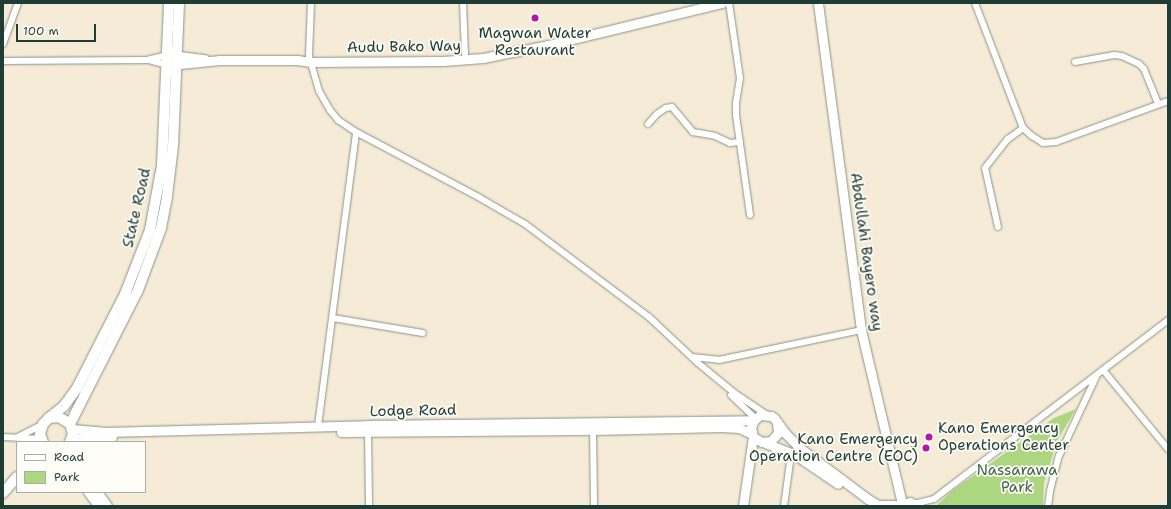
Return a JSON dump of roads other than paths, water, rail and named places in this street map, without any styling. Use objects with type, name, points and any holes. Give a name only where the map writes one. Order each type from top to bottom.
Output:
[{"type":"main road","name":"State Road","points":[[71,436],[138,290],[160,228],[167,196],[173,146],[172,60],[169,3]]},
{"type":"main road","name":"State Road","points":[[46,421],[64,406],[77,388],[126,294],[144,250],[155,210],[162,165],[179,3]]},
{"type":"main road","points":[[42,441],[40,434],[46,421],[58,417],[71,436]]},
{"type":"main road","points":[[3,484],[16,469]]},
{"type":"main road","points":[[3,493],[16,478]]},
{"type":"street","points":[[3,44],[18,3]]},
{"type":"street","points":[[311,3],[310,59],[320,91],[330,110],[338,120],[356,132],[480,198],[524,224],[649,317],[690,357],[733,392],[771,416],[800,448],[868,499],[878,505],[916,505],[934,499]]},
{"type":"street","points":[[463,3],[465,54]]},
{"type":"street","name":"Audu Bako Way","points":[[172,60],[297,60],[465,54],[540,42],[696,3]]},
{"type":"street","name":"Audu Bako Way","points":[[310,59],[443,61],[500,55],[722,3]]},
{"type":"street","points":[[729,3],[740,78],[736,106],[750,215]]},
{"type":"street","name":"Abdullahi Bayero way","points":[[818,3],[861,330],[899,505]]},
{"type":"street","points":[[975,3],[1023,128],[1043,143],[1056,142],[1168,101]]},
{"type":"street","points":[[1075,62],[1114,55],[1122,56],[1139,64],[1144,69],[1158,104]]},
{"type":"street","points":[[147,60],[172,60]]},
{"type":"street","points":[[3,61],[172,60]]},
{"type":"street","points":[[648,124],[657,114],[666,108],[672,107],[693,132],[714,136],[730,143],[740,142]]},
{"type":"street","points":[[998,226],[985,168],[1008,139],[1023,128]]},
{"type":"street","points":[[318,426],[356,132]]},
{"type":"street","points":[[333,318],[423,333]]},
{"type":"street","points":[[928,506],[934,499],[1168,320]]},
{"type":"street","points":[[690,357],[719,360],[861,330]]},
{"type":"street","points":[[698,363],[754,419]]},
{"type":"street","points":[[1103,370],[1168,449]]},
{"type":"street","points":[[1048,506],[1050,490],[1059,456],[1097,375]]},
{"type":"street","points":[[757,439],[751,427],[754,419],[766,414]]},
{"type":"street","name":"Lodge Road","points":[[71,436],[106,432],[318,426],[593,423],[754,419]]},
{"type":"street","points":[[18,437],[46,421]]},
{"type":"street","points":[[757,439],[775,438],[779,427],[777,422]]},
{"type":"street","name":"Lodge Road","points":[[71,436],[593,430],[721,427],[739,428],[757,439],[784,449],[804,460],[869,506]]},
{"type":"street","points":[[593,430],[594,506]]},
{"type":"street","points":[[368,432],[369,506]]},
{"type":"street","points":[[3,437],[18,437],[42,441]]},
{"type":"street","points":[[743,506],[750,452],[757,439]]},
{"type":"street","points":[[784,506],[790,462]]},
{"type":"street","points":[[89,493],[99,506]]},
{"type":"street","points":[[98,493],[107,506]]},
{"type":"place","name":"Magwan Water Restaurant","points":[[535,18]]},
{"type":"place","name":"Kano Emergency Operations Center","points":[[929,437]]},
{"type":"place","name":"Kano Emergency Operation Centre (EOC)","points":[[926,448]]},
{"type":"park label","name":"Nassarawa Park","points":[[1017,478]]}]
